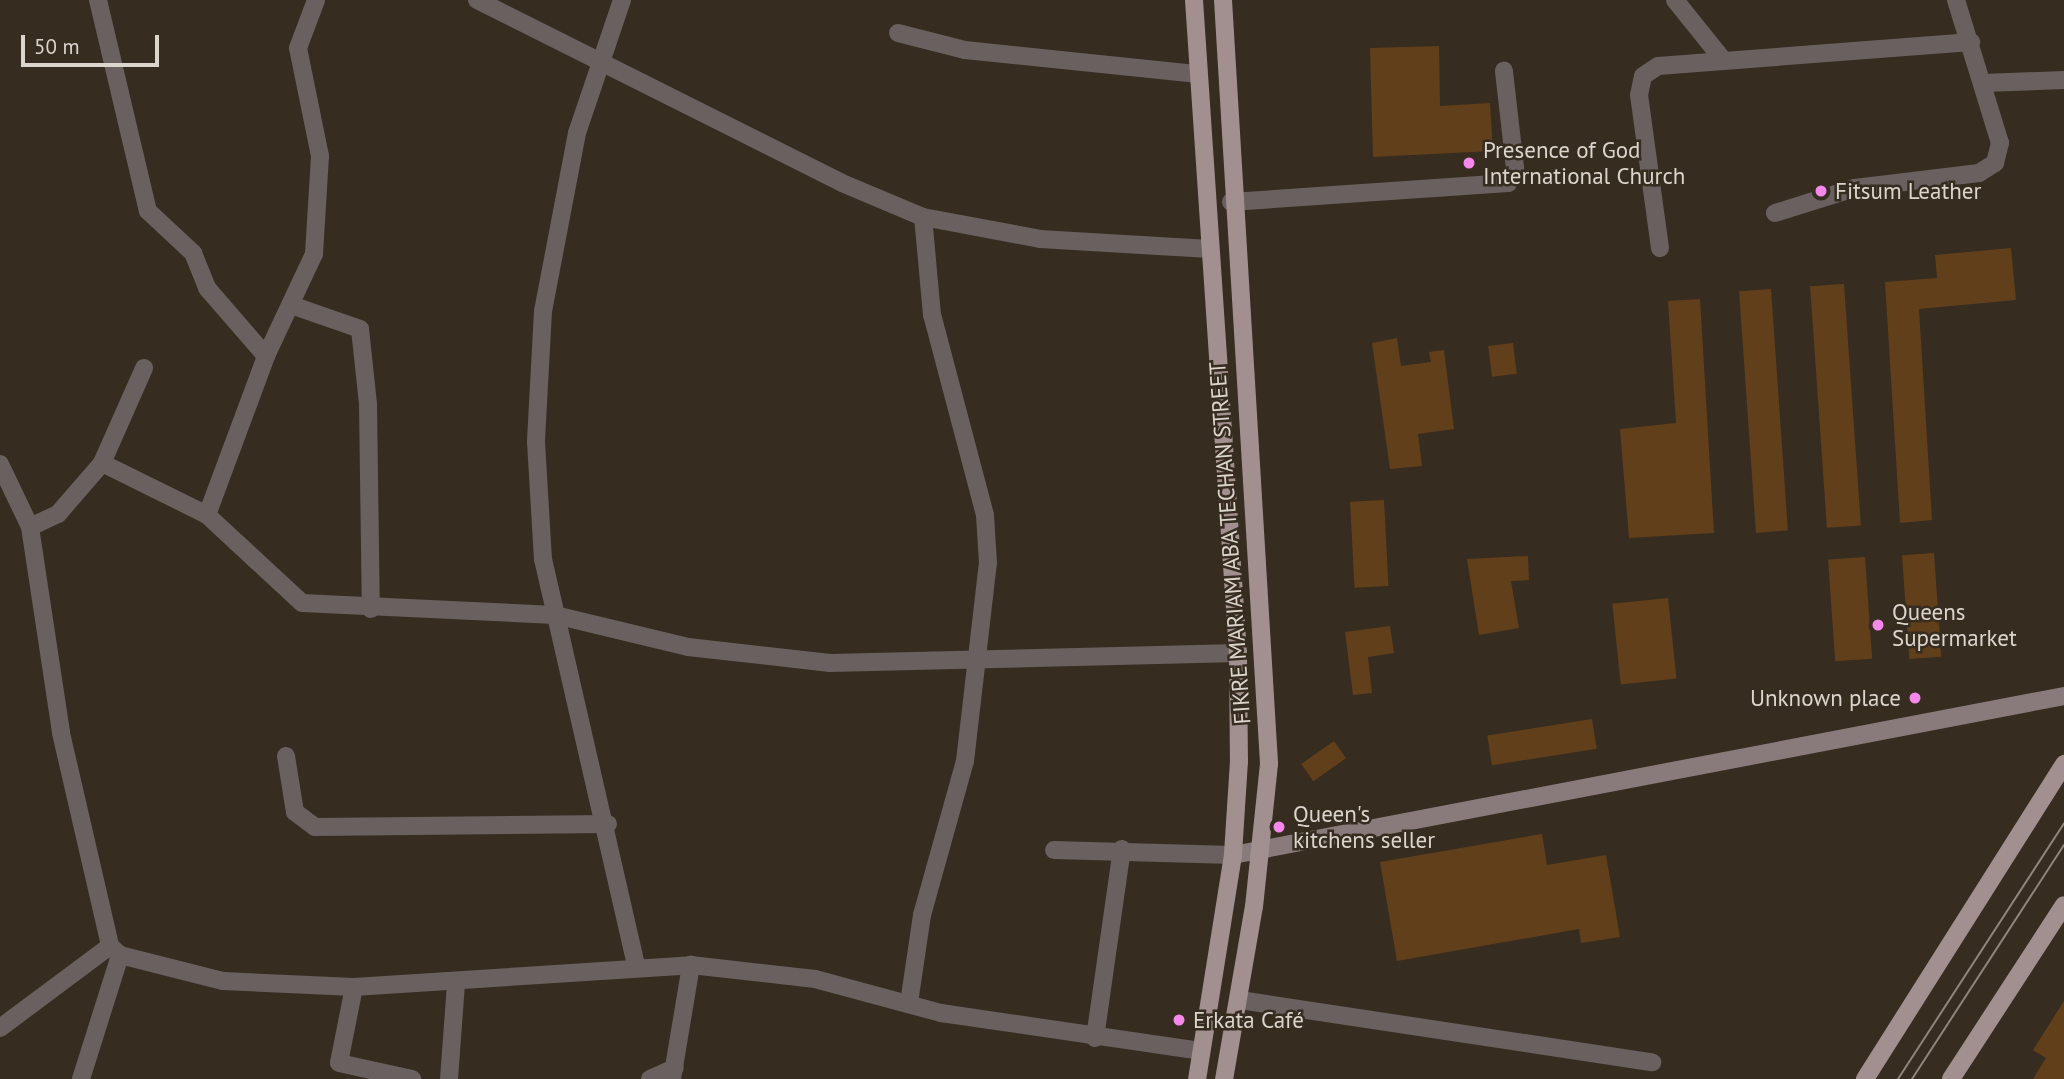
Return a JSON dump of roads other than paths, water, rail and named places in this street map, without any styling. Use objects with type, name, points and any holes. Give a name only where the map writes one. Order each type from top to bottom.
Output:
[{"type":"main road","name":"FIKRE MARIAM ABA TECHAN STREET","points":[[1194,0],[1196,74],[1238,653],[1233,855],[1197,1079]]},
{"type":"main road","name":"FIKRE MARIAM ABA TECHAN STREET","points":[[1223,0],[1231,202],[1268,708],[1262,852],[1240,1000],[1224,1079]]},
{"type":"main road","points":[[1865,1079],[2064,764]]},
{"type":"main road","points":[[1951,1079],[2064,905]]},
{"type":"street","points":[[98,0],[148,211],[193,253],[207,288],[266,356]]},
{"type":"street","points":[[207,515],[266,356],[294,306],[314,254],[320,211],[320,156],[298,48],[316,0]]},
{"type":"street","points":[[477,0],[842,183],[923,217],[1040,239],[1210,250]]},
{"type":"street","points":[[622,0],[577,133],[538,363],[543,559],[608,824],[636,966]]},
{"type":"street","points":[[1675,0],[1724,61]]},
{"type":"street","points":[[1775,212],[1855,188],[1979,173],[1995,163],[2000,143],[1972,42],[1956,0]]},
{"type":"street","points":[[898,33],[965,51],[1196,74]]},
{"type":"street","points":[[1660,248],[1639,95],[1643,76],[1658,66],[1972,42]]},
{"type":"street","points":[[1231,202],[1508,183],[1515,168],[1504,71]]},
{"type":"street","points":[[1983,83],[2064,80]]},
{"type":"street","points":[[909,1003],[922,915],[965,761],[980,658],[988,564],[985,515],[932,315],[923,217]]},
{"type":"street","points":[[294,306],[360,329],[368,404],[371,609]]},
{"type":"street","points":[[30,527],[58,514],[102,463],[145,368]]},
{"type":"street","points":[[102,463],[207,515],[302,603],[371,609],[555,615],[764,659],[1238,653]]},
{"type":"street","points":[[0,464],[30,527],[61,733],[115,951],[81,1079]]},
{"type":"street","points":[[1054,850],[1122,849],[1233,855],[1262,852],[2064,696]]},
{"type":"street","points":[[286,756],[295,812],[315,827],[608,824]]},
{"type":"street","points":[[1095,1038],[1122,849]]},
{"type":"street","points":[[0,1028],[115,951],[223,981],[354,987],[456,983],[636,966],[691,965],[815,979],[909,1003],[1095,1038],[1200,1051]]},
{"type":"street","points":[[650,1079],[673,1074],[691,965]]},
{"type":"street","points":[[449,1079],[456,983]]},
{"type":"street","points":[[354,987],[337,1071],[412,1079]]},
{"type":"street","points":[[1240,1000],[1652,1062]]},
{"type":"tram line","points":[[1898,1079],[2064,823]]},
{"type":"tram line","points":[[1912,1079],[2064,845]]},
{"type":"place","name":"Presence of God International Church","points":[[1469,163]]},
{"type":"place","name":"Fitsum Leather","points":[[1821,191]]},
{"type":"place","name":"Queens Supermarket","points":[[1878,625]]},
{"type":"place","name":"Unknown place","points":[[1915,698]]},
{"type":"place","name":"Queen's kitchens seller","points":[[1279,827]]},
{"type":"place","name":"Erkata Café","points":[[1179,1020]]}]
